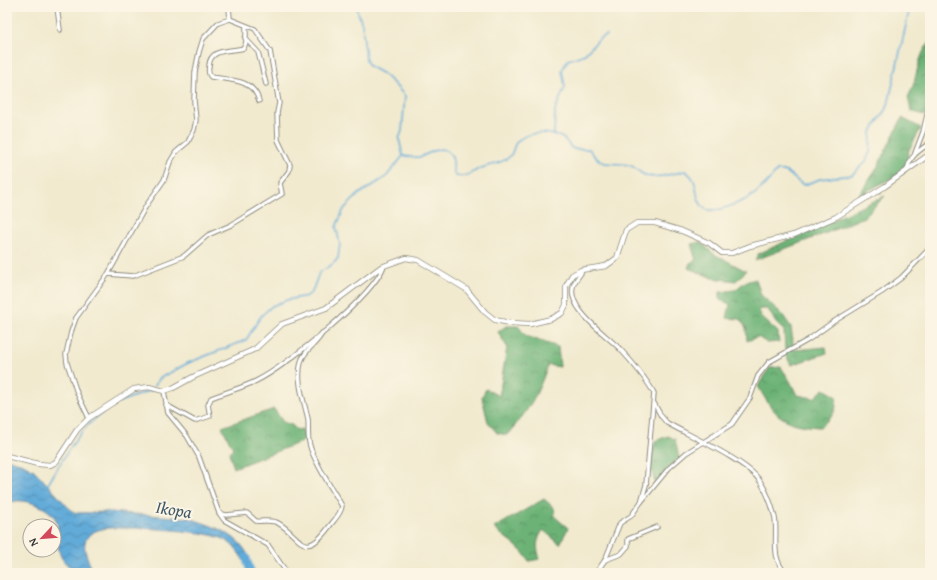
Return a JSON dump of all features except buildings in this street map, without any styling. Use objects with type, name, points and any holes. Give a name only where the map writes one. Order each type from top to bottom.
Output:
[{"type":"street","points":[[57,7],[60,30]]},
{"type":"street","points":[[229,7],[230,20]]},
{"type":"street","points":[[89,418],[77,393],[67,363],[66,354],[76,318],[108,274],[146,206],[164,180],[170,162],[176,152],[188,142],[194,130],[196,120],[194,101],[195,72],[203,39],[218,23],[230,20],[255,29],[270,51],[279,104],[277,113],[278,140],[290,165],[289,171],[280,183],[282,194],[231,226],[208,235],[184,256],[133,276],[108,274]]},
{"type":"street","points":[[246,26],[244,48],[229,48],[211,56],[209,59],[208,73],[211,77],[236,81],[250,86],[255,89],[258,101]]},
{"type":"street","points":[[245,38],[258,52],[266,84]]},
{"type":"street","points":[[907,172],[909,162],[915,153],[923,132],[930,102]]},
{"type":"street","points":[[915,153],[930,143]]},
{"type":"street","points":[[7,456],[38,464],[50,465],[56,462],[77,430],[89,418],[134,389],[149,387],[163,391],[255,349],[282,324],[326,308],[384,266],[406,258],[418,260],[466,289],[484,312],[495,320],[510,324],[530,324],[550,319],[562,313],[566,305],[566,286],[572,275],[581,270],[606,266],[618,258],[626,230],[637,223],[655,223],[682,231],[709,243],[722,253],[732,253],[750,246],[794,235],[836,217],[907,172],[930,154]]},
{"type":"street","points":[[596,573],[604,560],[620,523],[631,516],[669,468],[686,453],[732,424],[750,398],[758,376],[769,362],[808,340],[902,278],[930,248]]},
{"type":"street","points":[[166,405],[194,421],[210,416],[208,405],[210,398],[257,380],[280,365],[322,333],[351,308],[381,275],[384,266]]},
{"type":"street","points":[[581,270],[581,274],[574,283],[572,289],[575,302],[589,320],[620,349],[648,383],[654,393],[646,485],[641,502]]},
{"type":"street","points":[[220,512],[226,515],[247,513],[256,521],[271,520],[278,523],[298,540],[307,544],[314,543],[322,537],[341,512],[342,506],[310,448],[308,438],[308,420],[302,400],[299,379],[301,361],[308,350],[320,338],[322,333]]},
{"type":"street","points":[[163,391],[168,413],[187,436],[200,457],[224,520],[268,545],[287,573]]},
{"type":"street","points":[[654,402],[661,416],[667,423],[745,466],[760,480],[770,499],[775,519],[776,558],[786,573]]},
{"type":"street","points":[[604,560],[621,554],[628,546],[628,539],[657,527]]},
{"type":"green space","points":[[930,42],[930,117],[911,111],[908,97],[914,84],[922,54]]},
{"type":"green space","points":[[902,118],[921,128],[909,150],[905,171],[858,196],[876,170]]},
{"type":"green space","points":[[885,196],[864,217],[755,260],[758,254]]},
{"type":"green space","points":[[700,242],[714,254],[746,271],[736,281],[713,278],[688,268],[690,263],[696,260],[691,244]]},
{"type":"green space","points":[[756,279],[761,295],[782,314],[791,327],[794,350],[826,347],[827,353],[791,365],[785,353],[784,331],[776,323],[768,309],[759,309],[761,317],[778,332],[779,342],[767,343],[758,337],[747,341],[746,328],[740,319],[727,318],[730,304],[720,300],[720,292],[735,290],[745,282]]},
{"type":"green space","points":[[506,326],[518,326],[526,336],[558,347],[560,367],[548,365],[532,402],[507,435],[497,433],[488,422],[482,397],[486,389],[499,396],[507,347],[498,332]]},
{"type":"green space","points":[[781,367],[797,395],[814,398],[824,389],[836,396],[836,406],[833,414],[820,427],[807,426],[789,421],[775,412],[764,397],[758,386],[769,368]]},
{"type":"green space","points":[[274,409],[283,422],[292,425],[297,430],[302,429],[306,440],[234,468],[229,453],[233,448],[222,427]]},
{"type":"green space","points":[[668,436],[675,439],[679,458],[655,483],[650,466],[655,441]]},
{"type":"green space","points":[[544,499],[554,508],[555,517],[568,528],[560,544],[543,530],[537,544],[540,559],[529,561],[517,547],[494,528]]},
{"type":"water","points":[[7,459],[23,464],[34,470],[75,513],[106,512],[189,518],[220,530],[234,538],[247,553],[251,564],[248,568],[242,557],[233,546],[219,537],[172,530],[109,528],[94,532],[89,535],[86,540],[85,549],[92,573],[75,573],[62,558],[62,518],[55,518],[48,511],[32,503],[20,501],[7,502]]},
{"type":"waterway","points":[[154,386],[160,378],[188,363],[246,340],[261,316],[272,306],[287,300],[307,296],[312,292],[319,273],[334,263],[338,258],[340,244],[336,227],[344,209],[359,194],[386,177],[403,156],[399,139],[402,131],[405,96],[383,74],[369,66],[366,60],[362,24],[356,7]]},
{"type":"waterway","points":[[403,156],[419,157],[435,150],[440,149],[447,151],[452,157],[456,176],[462,176],[505,160],[511,155],[516,143],[526,136],[538,133],[552,134],[563,138],[573,149],[589,149],[594,156],[603,162],[629,165],[649,176],[665,176],[685,171],[693,179],[700,202],[707,210],[721,209],[751,196],[762,188],[777,171],[788,173],[804,185],[820,179],[852,175],[866,161],[870,152],[871,133],[888,105],[910,7]]},
{"type":"waterway","points":[[554,135],[555,110],[565,87],[562,70],[568,60],[585,54],[600,38],[607,35]]},
{"type":"waterway","points":[[116,403],[152,390]]},
{"type":"waterway","points":[[47,486],[72,445],[87,427],[105,411]]},
{"type":"waterway","name":"Ikopa","points":[[246,557],[251,573]]}]
